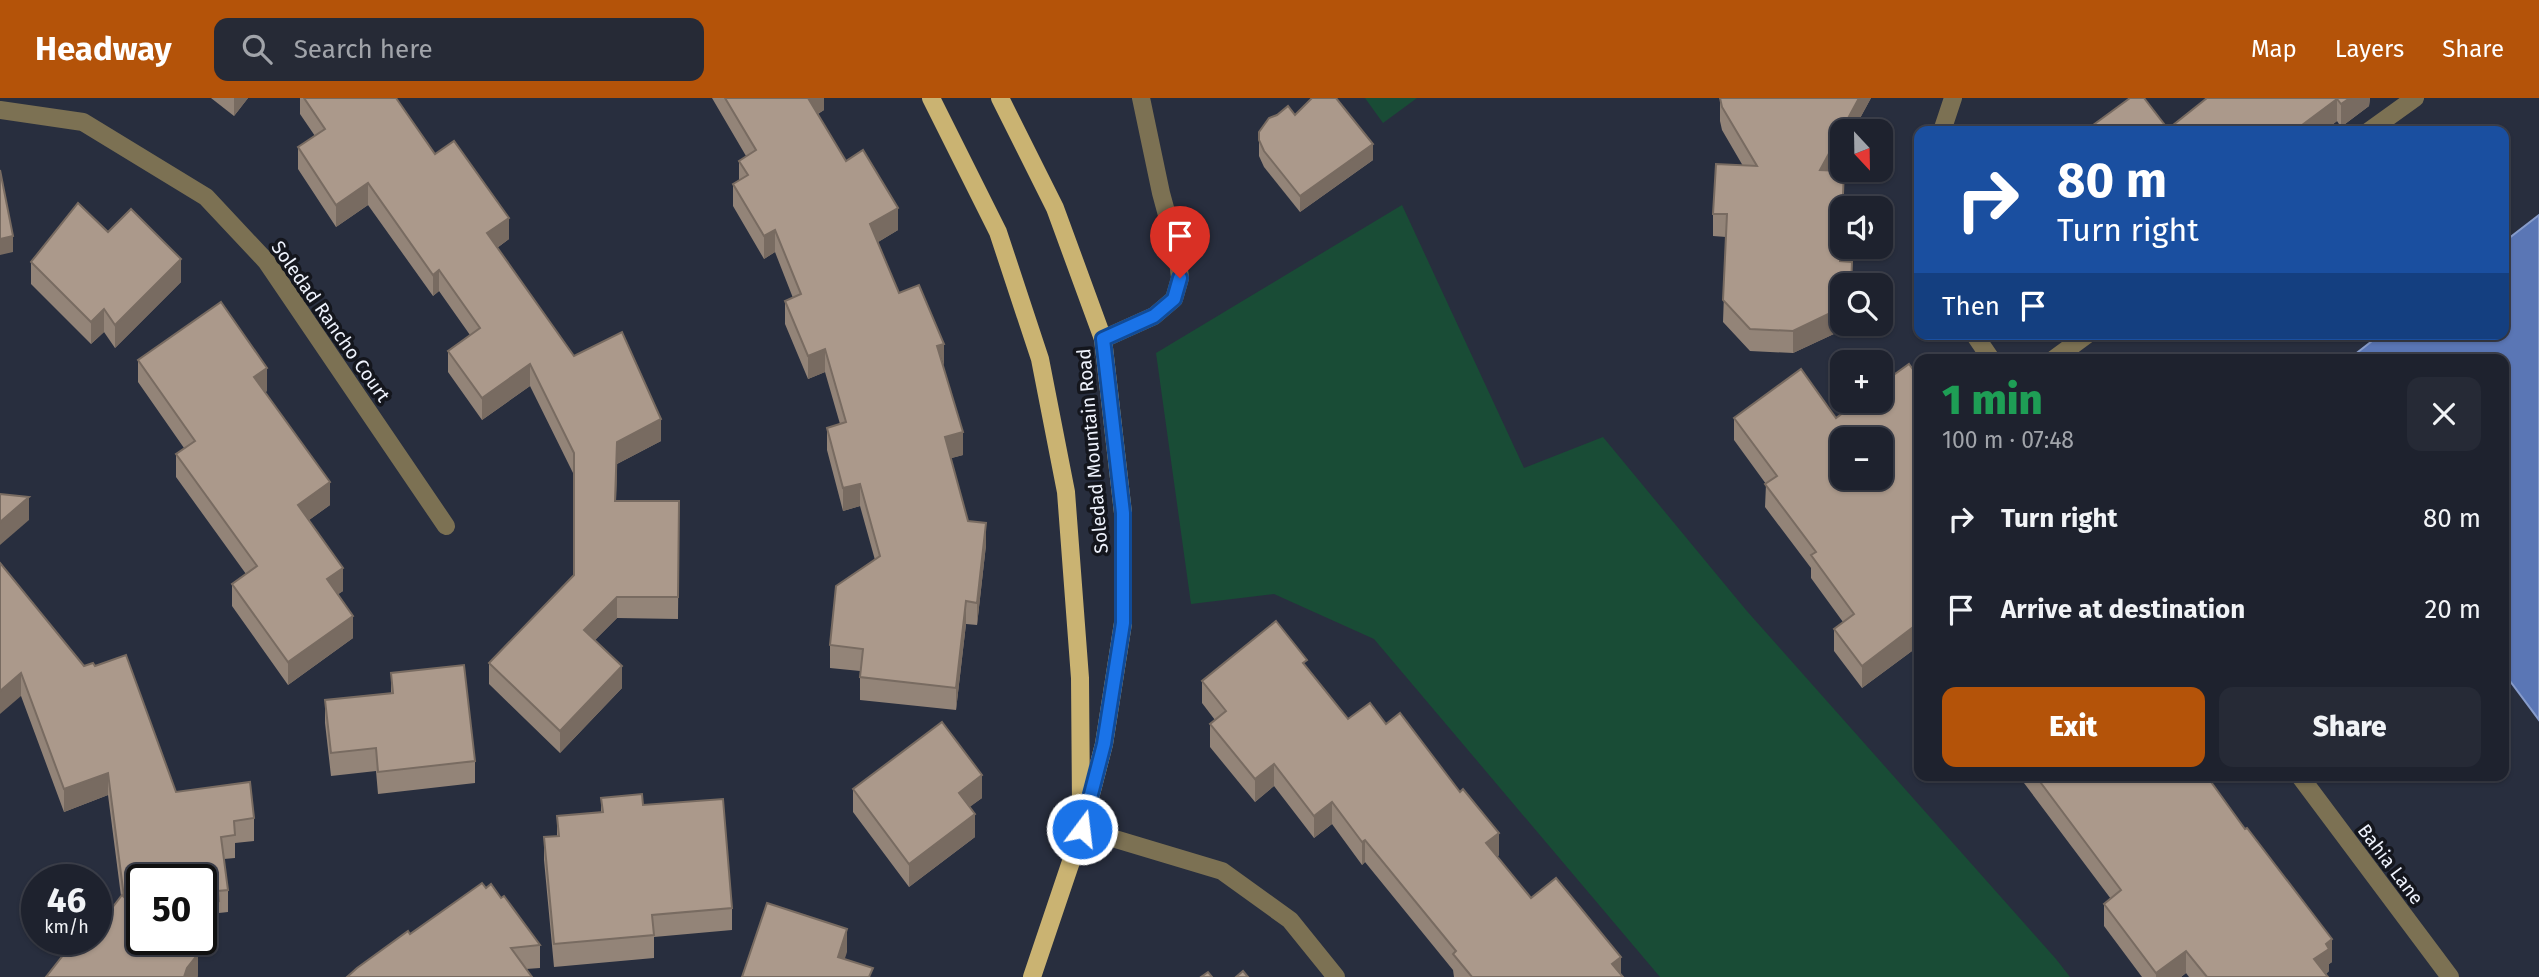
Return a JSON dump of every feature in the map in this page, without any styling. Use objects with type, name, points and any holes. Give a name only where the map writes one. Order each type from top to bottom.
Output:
[{"type":"main road","points":[[931,98],[998,232],[1040,359],[1066,492],[1080,678],[1082,829]]},
{"type":"main road","name":"Soledad Mountain Road","points":[[1000,98],[1055,208],[1103,339],[1123,513],[1123,623],[1104,744],[1082,829],[1032,977]]},
{"type":"street","points":[[1103,339],[1154,316],[1174,299],[1180,278],[1177,252],[1161,193],[1141,98]]},
{"type":"street","points":[[1944,126],[1953,98]]},
{"type":"street","points":[[2376,126],[2416,98]]},
{"type":"street","name":"Soledad Rancho Court","points":[[0,110],[83,122],[206,197],[266,261],[446,526]]},
{"type":"street","points":[[2061,354],[2080,340]]},
{"type":"street","name":"Bahia Lane","points":[[2303,781],[2450,977]]},
{"type":"street","points":[[1082,829],[1222,871],[1290,920],[1336,977]]},
{"type":"green space","points":[[1365,98],[1417,98],[1383,123]]},
{"type":"green space","points":[[1402,205],[1524,468],[1603,437],[1746,610],[2070,977],[1660,977],[1374,639],[1274,594],[1191,604],[1156,353]]},
{"type":"water","points":[[2539,215],[2539,720],[2509,680],[2509,354],[2355,354],[2373,340],[2509,340],[2509,238]]},
{"type":"building","points":[[304,98],[396,98],[435,154],[454,141],[509,218],[487,233],[574,356],[622,332],[661,419],[617,442],[615,501],[679,501],[678,597],[617,597],[584,630],[622,666],[560,731],[489,663],[574,575],[574,453],[530,364],[482,398],[448,351],[480,328],[439,270],[433,275],[368,183],[336,205],[298,147],[325,129]]},
{"type":"building","points":[[725,98],[808,98],[846,161],[863,150],[898,208],[870,224],[899,293],[919,285],[944,344],[937,346],[963,432],[945,437],[968,521],[986,523],[977,603],[966,601],[956,688],[860,677],[863,649],[830,645],[836,586],[880,556],[860,484],[843,488],[827,428],[846,422],[825,349],[808,356],[785,301],[801,294],[775,230],[764,236],[733,184],[748,175],[739,161],[756,150]]},
{"type":"building","points":[[1312,98],[1336,98],[1373,144],[1300,196],[1264,151],[1259,132],[1269,118],[1288,106],[1295,115]]},
{"type":"building","points":[[1720,98],[1859,98],[1848,119],[1830,119],[1830,152],[1820,170],[1830,170],[1830,182],[1844,182],[1843,196],[1830,196],[1830,259],[1852,262],[1852,273],[1830,273],[1830,313],[1793,331],[1750,329],[1723,300],[1727,214],[1713,214],[1716,164],[1757,166],[1722,107]]},
{"type":"building","points":[[2130,98],[2144,98],[2166,126],[2092,126]]},
{"type":"building","points":[[2207,98],[2350,98],[2341,104],[2337,99],[2301,126],[2172,126]]},
{"type":"building","points":[[0,170],[13,236],[0,239]]},
{"type":"building","points":[[78,203],[108,232],[131,209],[181,259],[115,325],[104,309],[91,322],[31,262]]},
{"type":"building","points":[[221,302],[267,368],[254,377],[330,482],[298,505],[343,568],[327,579],[353,616],[288,662],[232,584],[257,566],[176,454],[195,441],[138,360]]},
{"type":"building","points":[[1909,364],[1914,371],[1914,631],[1912,628],[1862,666],[1834,629],[1854,614],[1811,555],[1816,552],[1765,484],[1777,476],[1734,418],[1801,369],[1836,418],[1843,413],[1893,413],[1893,375]]},
{"type":"building","points":[[0,494],[29,497],[0,522]]},
{"type":"building","points":[[0,563],[84,666],[93,663],[95,666],[126,655],[176,792],[250,782],[254,818],[234,821],[235,835],[221,837],[228,890],[218,891],[219,901],[217,901],[217,864],[126,864],[126,955],[197,955],[184,977],[46,977],[63,955],[112,955],[112,908],[122,895],[124,897],[108,773],[64,789],[21,673],[0,691]]},
{"type":"building","points":[[1276,621],[1307,660],[1303,663],[1348,719],[1370,703],[1386,724],[1400,713],[1460,792],[1463,789],[1499,833],[1486,843],[1531,898],[1556,878],[1621,957],[1612,964],[1623,977],[1472,977],[1453,954],[1456,951],[1365,840],[1362,842],[1332,802],[1314,816],[1274,764],[1255,779],[1210,724],[1226,711],[1202,681]]},
{"type":"building","points":[[464,665],[475,761],[378,772],[376,748],[331,753],[325,700],[393,693],[391,673]]},
{"type":"building","points":[[942,722],[982,775],[959,793],[975,814],[909,864],[853,789]]},
{"type":"building","points":[[2039,781],[2210,781],[2332,939],[2326,944],[2329,949],[2314,959],[2328,977],[2207,977],[2186,951],[2156,973],[2104,904],[2121,890]]},
{"type":"building","points":[[642,794],[643,805],[723,799],[732,908],[652,915],[654,935],[554,944],[544,837],[559,836],[557,816],[603,812],[601,798]]},
{"type":"building","points":[[482,883],[486,888],[491,884],[501,898],[504,896],[540,945],[511,948],[532,977],[347,977],[408,931],[410,934]]},
{"type":"building","points":[[767,903],[847,929],[838,957],[873,968],[869,977],[742,977]]},
{"type":"building","points":[[1243,971],[1248,977],[1236,977]]},
{"type":"route","points":[[1082,829],[1104,744],[1123,623],[1123,513],[1103,339],[1154,316],[1174,299],[1180,278]]}]
